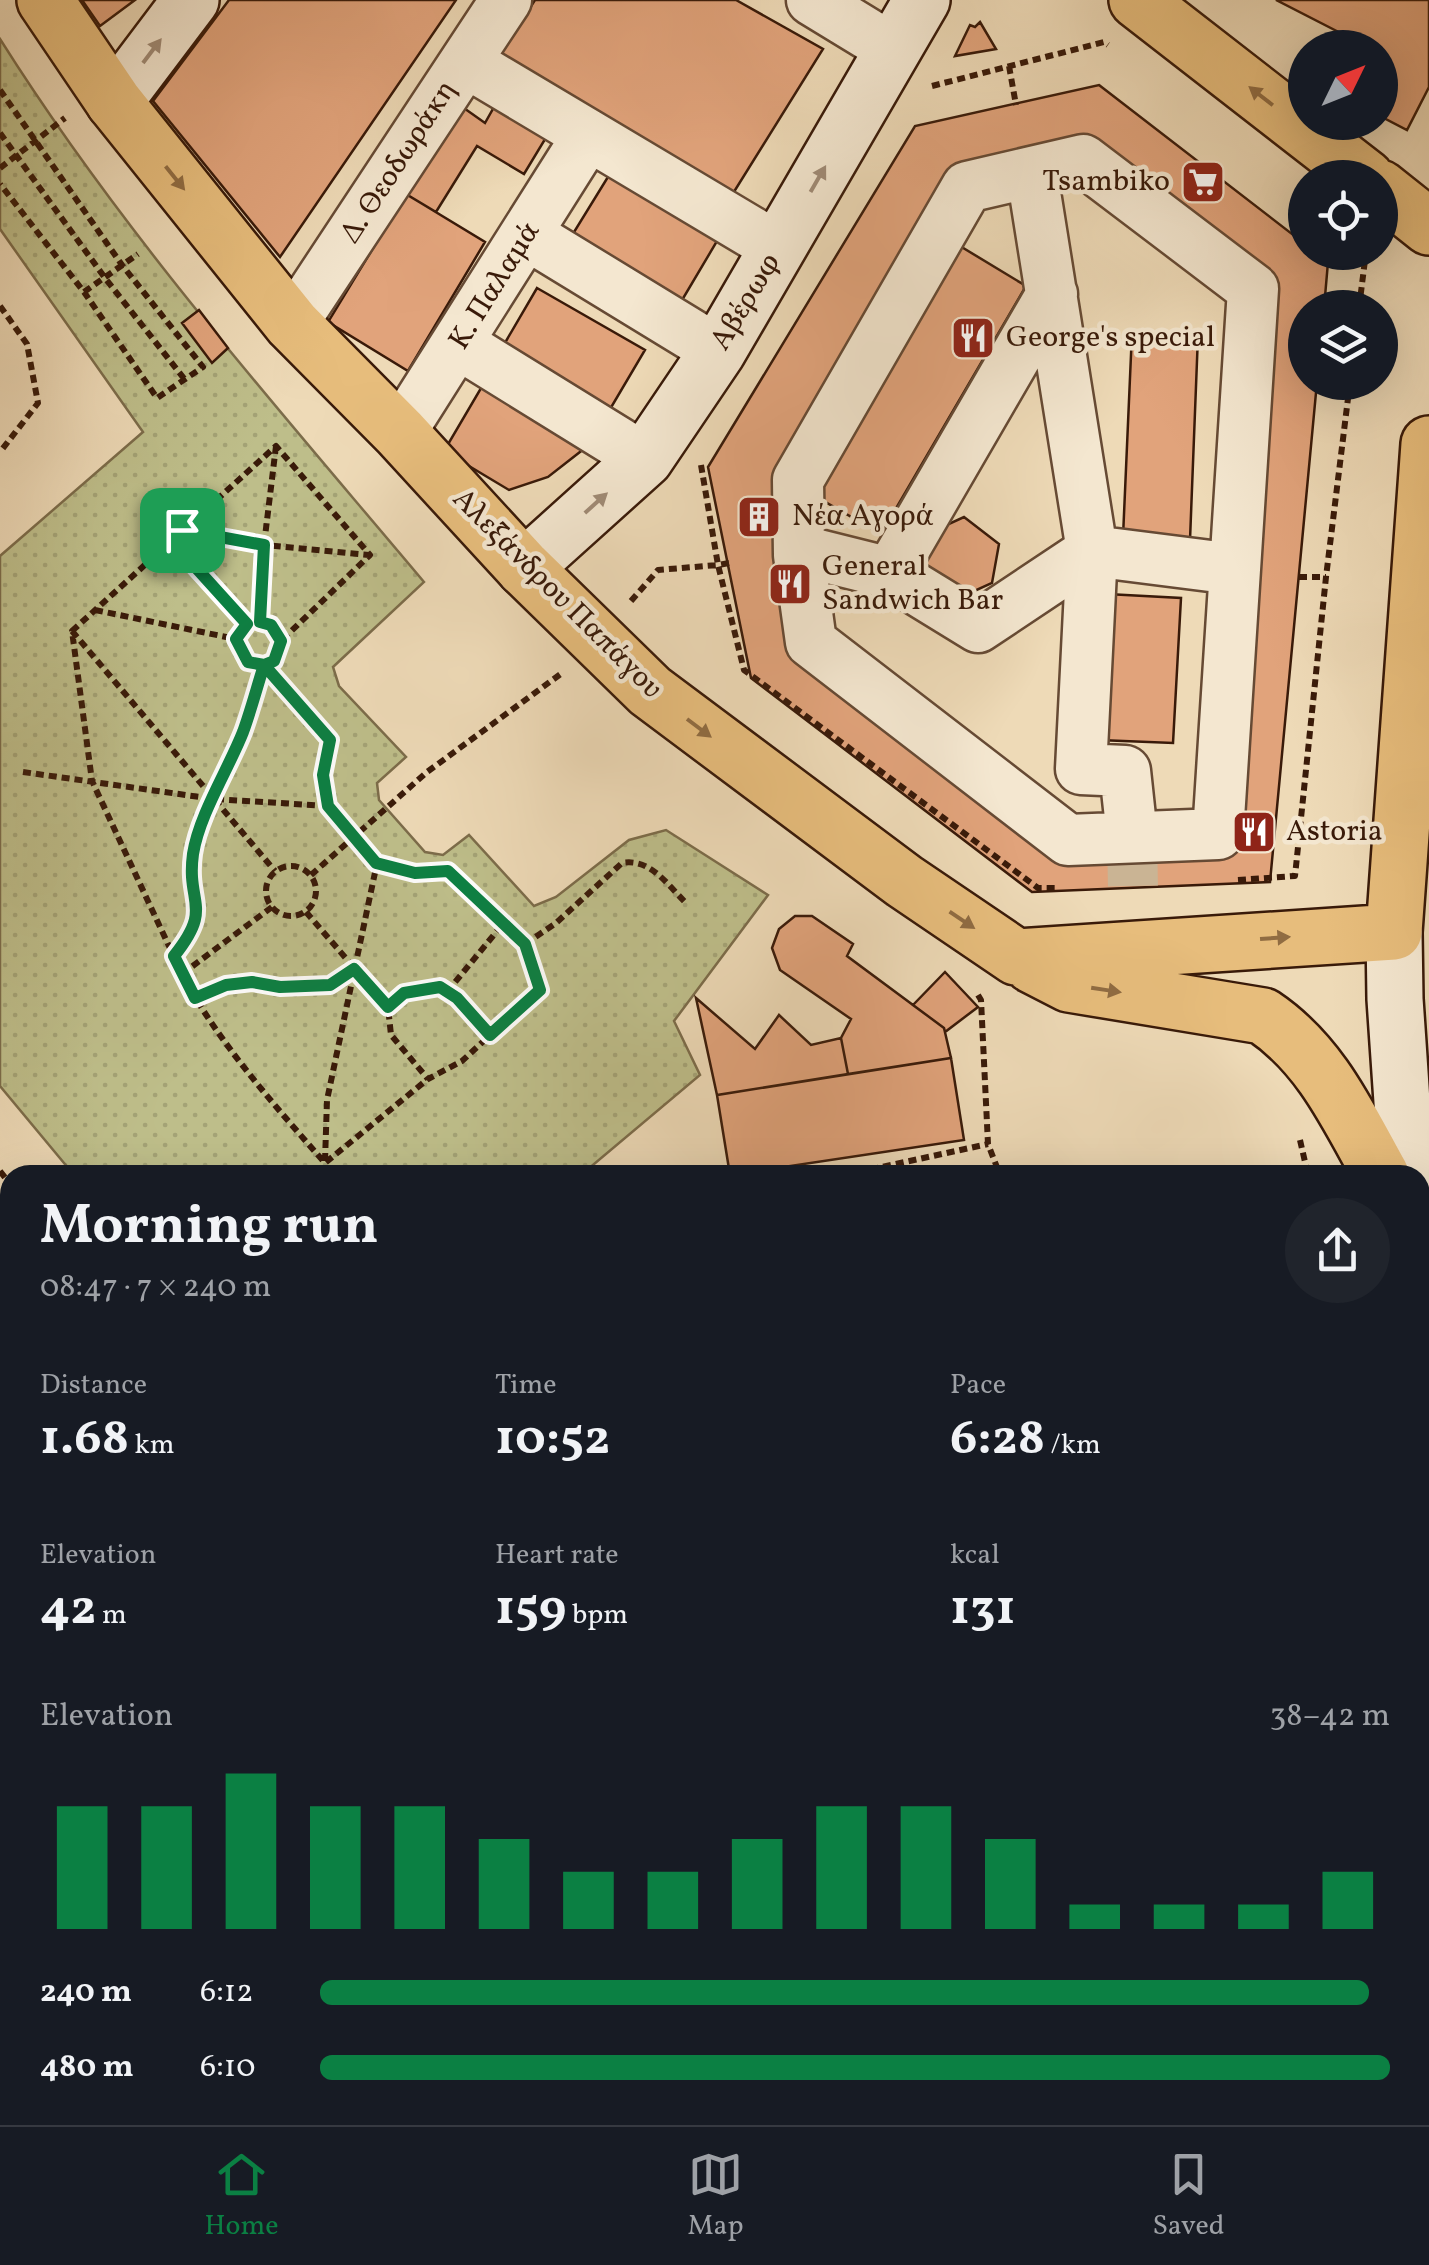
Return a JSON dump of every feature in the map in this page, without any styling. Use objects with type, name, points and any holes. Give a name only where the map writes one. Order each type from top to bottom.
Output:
[{"type":"main road","name":"Αλεξάνδρου Παπάγου","points":[[45,0],[94,107],[292,324],[524,568],[650,691],[904,881],[1016,956],[1070,984],[1263,1016],[1288,1033],[1326,1075],[1376,1165]]},
{"type":"main road","points":[[1170,11],[1345,160]]},
{"type":"main road","points":[[1398,202],[1429,226]]},
{"type":"main road","points":[[1016,956],[1394,932],[1429,444]]},
{"type":"street","points":[[94,107],[191,0]]},
{"type":"street","name":"Δ. Θεοδωράκη","points":[[292,324],[506,0]]},
{"type":"street","points":[[812,0],[908,70]]},
{"type":"street","name":"Αβέρωφ","points":[[524,568],[646,459],[718,352],[778,248],[908,70],[922,0]]},
{"type":"street","points":[[466,62],[778,248]]},
{"type":"street","name":"Κ. Παλαμά","points":[[400,434],[587,137]]},
{"type":"street","points":[[1084,160],[1254,289],[1227,568],[1218,834],[1131,827],[1068,840],[811,642],[798,480],[967,188],[1033,179],[1084,160]]},
{"type":"street","points":[[1033,179],[1092,551],[1081,770],[1125,771],[1131,827]]},
{"type":"street","points":[[528,235],[718,352]]},
{"type":"street","points":[[890,573],[1052,294]]},
{"type":"street","points":[[459,344],[646,459]]},
{"type":"street","points":[[804,554],[890,573],[978,626],[1092,551],[1227,568]]},
{"type":"street","points":[[1394,932],[1406,1165]]},
{"type":"path","points":[[908,70],[1009,66],[1104,42],[1119,53]]},
{"type":"path","points":[[1009,66],[1016,106]]},
{"type":"path","points":[[0,90],[122,265],[203,367],[157,398],[84,292],[0,184]]},
{"type":"path","points":[[0,168],[34,142],[94,107]]},
{"type":"path","points":[[0,133],[186,381]]},
{"type":"path","points":[[84,292],[138,254]]},
{"type":"path","points":[[0,306],[27,344],[38,403],[0,452]]},
{"type":"path","points":[[1296,876],[1348,400]]},
{"type":"path","points":[[72,630],[276,446]]},
{"type":"path","points":[[260,622],[276,446]]},
{"type":"path","points":[[276,446],[370,555]]},
{"type":"path","points":[[182,530],[264,545],[370,555]]},
{"type":"path","points":[[171,540],[247,624]]},
{"type":"path","points":[[236,639],[248,662],[264,665],[274,661],[281,641],[370,555]]},
{"type":"path","points":[[1299,577],[1326,577]]},
{"type":"path","points":[[95,610],[236,639]]},
{"type":"path","points":[[236,639],[247,624],[260,622],[271,625],[281,641]]},
{"type":"path","points":[[72,630],[92,781],[182,974],[195,998],[283,1115],[325,1163]]},
{"type":"path","points":[[72,630],[276,871]]},
{"type":"path","points":[[174,956],[192,933],[198,913],[192,857],[198,832],[244,730],[264,665]]},
{"type":"path","points":[[264,665],[330,740],[323,775],[328,806],[376,863],[415,873],[448,871],[525,944],[540,990],[462,1061],[428,1079],[325,1163]]},
{"type":"path","points":[[312,875],[436,766],[570,666]]},
{"type":"path","points":[[23,772],[214,799],[328,806]]},
{"type":"path","points":[[525,944],[556,923],[622,863],[633,861],[650,867],[684,902]]},
{"type":"path","points":[[325,1163],[326,1100],[376,863]]},
{"type":"path","points":[[297,866],[312,875],[316,896],[306,912],[288,916],[272,907],[266,890],[276,871],[297,866]]},
{"type":"path","points":[[182,974],[272,907]]},
{"type":"path","points":[[306,912],[388,1007],[390,1036],[428,1079]]},
{"type":"path","points":[[447,992],[502,925]]},
{"type":"path","points":[[195,998],[226,985],[252,982],[280,987],[330,985],[354,969]]},
{"type":"path","points":[[388,1007],[404,993],[440,987],[457,998],[490,1035]]},
{"type":"path","points":[[891,1165],[988,1144]]},
{"type":"green space","points":[[0,39],[47,111],[149,250],[424,582],[333,667],[339,686],[406,757],[377,783],[379,800],[425,852],[443,855],[469,835],[534,906],[556,897],[629,840],[666,830],[768,895],[674,1021],[700,1075],[593,1165],[66,1165],[0,1086],[0,556],[143,432],[0,229]]},
{"type":"building","points":[[82,0],[135,0],[100,26]]},
{"type":"building","points":[[229,0],[456,0],[280,257],[153,101]]},
{"type":"building","points":[[535,0],[736,0],[823,49],[732,195],[497,59]]},
{"type":"building","points":[[1276,0],[1429,0],[1429,87],[1407,130],[1398,125],[1398,30],[1335,30]]},
{"type":"building","points":[[980,22],[996,49],[955,56],[970,25],[975,27]]},
{"type":"building","name":"Νέα Αγορά","points":[[1099,85],[1288,231],[1288,270],[1327,270],[1326,290],[1288,290],[1288,400],[1315,400],[1270,882],[1032,892],[751,678],[708,467],[915,126]],"holes":[[[1083,160],[1253,289],[1218,834],[1068,840],[811,642],[798,480],[967,187]]]},
{"type":"building","points":[[498,100],[550,131],[524,174],[477,146],[436,212],[406,194],[461,106],[485,123]]},
{"type":"building","points":[[611,172],[720,236],[675,312],[566,245]]},
{"type":"building","points":[[406,194],[485,242],[408,371],[328,322]]},
{"type":"building","points":[[955,243],[1026,286],[881,534],[808,492]]},
{"type":"building","points":[[537,288],[645,350],[606,416],[499,353]]},
{"type":"building","points":[[199,310],[228,348],[212,363],[182,323]]},
{"type":"building","points":[[1132,332],[1198,335],[1190,540],[1123,537]]},
{"type":"building","points":[[484,383],[585,448],[548,477],[509,490],[444,451]]},
{"type":"building","points":[[964,517],[999,544],[992,583],[959,598],[922,568],[929,533]]},
{"type":"building","points":[[1107,594],[1181,598],[1173,743],[1099,740]]},
{"type":"building","points":[[795,916],[812,916],[853,944],[847,956],[944,1028],[951,1058],[848,1074],[841,1038],[851,1019],[780,970],[772,948],[779,929]]},
{"type":"building","points":[[945,972],[978,1007],[945,1032],[913,1005]]},
{"type":"building","points":[[696,998],[755,1049],[779,1015],[811,1045],[841,1038],[848,1074],[717,1095]]},
{"type":"building","points":[[951,1058],[964,1140],[797,1165],[728,1165],[717,1095]]},
{"type":"tunnel","points":[[1132,836],[1133,888]]},
{"type":"place","name":"Tsambiko","points":[[1203,182]]},
{"type":"place","name":"George's special","points":[[973,338]]},
{"type":"place","name":"Νέα Αγορά","points":[[759,517]]},
{"type":"place","name":"General Sandwich Bar","points":[[790,584]]},
{"type":"place","name":"Astoria","points":[[1254,832]]},
{"type":"route","points":[[182,530],[171,540],[247,624],[236,639],[248,662],[264,665],[244,730],[198,832],[192,857],[198,913],[192,933],[174,956],[195,998],[226,985],[252,982],[280,987],[330,985],[354,969],[388,1007],[404,993],[440,987],[457,998],[490,1035],[540,990],[525,944],[448,871],[415,873],[376,863],[328,806],[323,775],[330,740],[264,665],[274,661],[281,641],[271,625],[260,622],[264,545],[182,530]]}]
